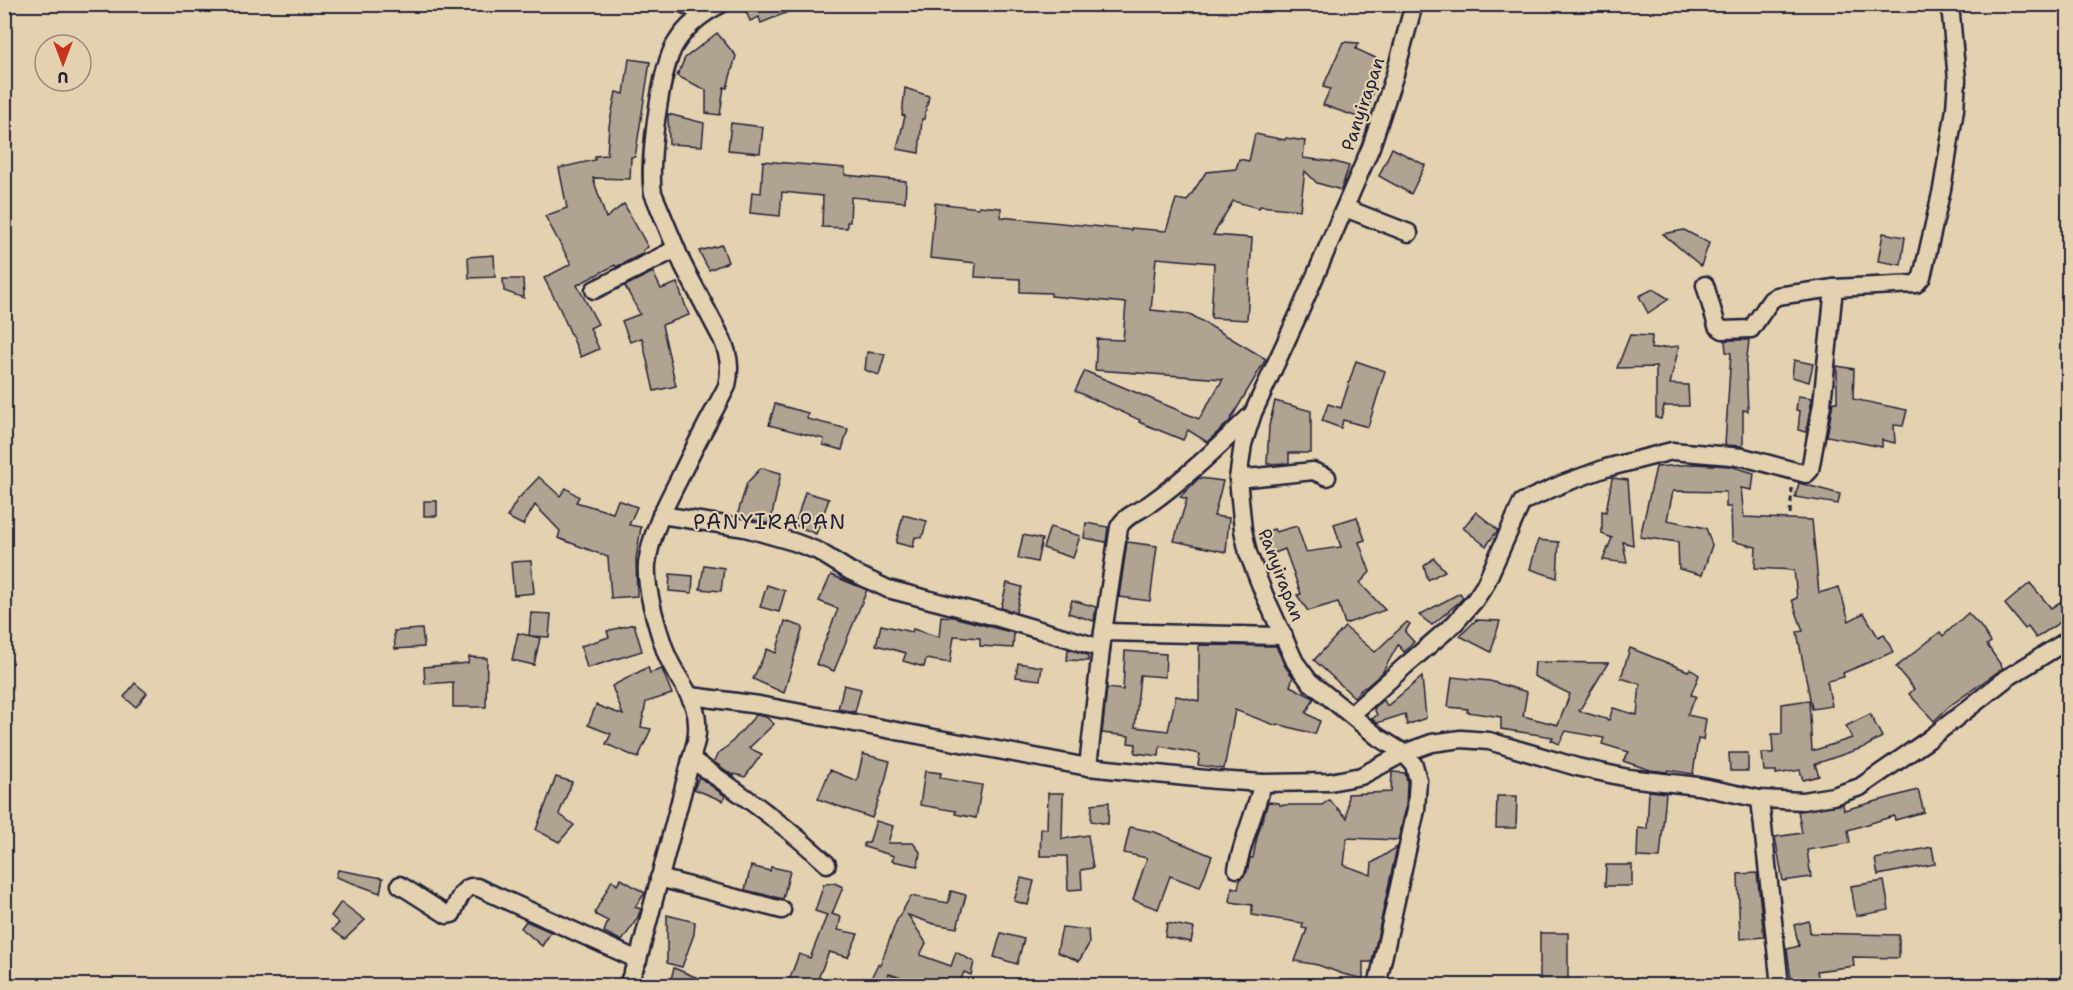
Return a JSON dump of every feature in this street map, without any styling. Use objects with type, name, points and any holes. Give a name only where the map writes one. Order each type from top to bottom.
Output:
[{"type":"street","points":[[684,4],[704,14]]},
{"type":"street","points":[[627,986],[638,960],[691,759],[698,724],[691,696],[669,662],[659,633],[650,593],[647,566],[661,515],[727,386],[729,374],[727,351],[676,249],[652,189],[654,137],[671,52],[682,34],[704,14],[721,4]]},
{"type":"street","name":"Panyirapan","points":[[1404,753],[1378,737],[1309,681],[1295,662],[1248,553],[1243,530],[1238,479],[1243,444],[1253,413],[1345,208],[1381,120],[1414,4]]},
{"type":"street","points":[[1705,285],[1717,326],[1723,330],[1751,329],[1771,300],[1778,296],[1834,288],[1916,284],[1922,277],[1942,189],[1955,109],[1957,80],[1948,4]]},
{"type":"street","points":[[1345,208],[1409,233]]},
{"type":"street","points":[[594,290],[676,249]]},
{"type":"street","points":[[1352,714],[1460,618],[1484,588],[1522,502],[1535,495],[1606,468],[1672,451],[1743,457],[1806,474],[1810,470],[1822,404],[1834,288]]},
{"type":"street","points":[[1088,767],[1102,640],[1119,527],[1124,519],[1177,484],[1201,464],[1253,413]]},
{"type":"street","points":[[1238,479],[1313,471],[1327,477]]},
{"type":"street","points":[[661,515],[745,528],[818,551],[850,571],[888,589],[992,616],[1102,640],[1284,636]]},
{"type":"street","points":[[691,696],[759,705],[1088,767],[1263,783],[1330,782],[1361,776],[1404,753],[1432,743],[1461,739],[1489,741],[1577,767],[1628,778],[1698,786],[1760,799],[1803,801],[1833,796],[1860,787],[1928,740],[2007,678],[2068,639]]},
{"type":"street","points":[[1377,986],[1416,810],[1416,769],[1404,753]]},
{"type":"street","points":[[691,759],[760,807],[800,838],[827,864]]},
{"type":"street","points":[[1237,869],[1242,842],[1255,813],[1263,783]]},
{"type":"street","points":[[1760,799],[1780,986]]},
{"type":"street","points":[[659,878],[782,909]]},
{"type":"street","points":[[400,885],[447,915],[452,914],[466,888],[471,886],[638,960]]},
{"type":"path","points":[[1790,514],[1793,472]]},
{"type":"building","points":[[743,4],[805,5],[761,23],[759,17],[750,21]]},
{"type":"building","points":[[717,33],[736,56],[727,88],[724,87],[720,115],[706,113],[706,90],[677,76],[685,58]]},
{"type":"building","points":[[1343,42],[1359,43],[1356,49],[1380,60],[1366,120],[1323,105],[1330,89],[1323,87]]},
{"type":"building","points":[[629,59],[650,62],[635,157],[631,157],[630,179],[593,178],[606,218],[624,204],[648,247],[643,250],[644,253],[577,285],[598,324],[590,328],[599,349],[581,357],[544,278],[571,264],[545,216],[567,208],[559,168],[595,160],[595,156],[607,155],[609,126],[616,92],[624,94]]},
{"type":"building","points":[[905,88],[929,96],[924,119],[922,119],[919,153],[897,149],[905,116],[902,115]]},
{"type":"building","points":[[668,114],[704,123],[702,146],[669,144]]},
{"type":"building","points":[[731,123],[763,127],[760,153],[728,150]]},
{"type":"building","points":[[1255,134],[1305,141],[1303,158],[1349,166],[1341,190],[1317,183],[1305,171],[1300,210],[1260,206],[1259,208],[1233,201],[1213,235],[1252,238],[1247,320],[1211,318],[1214,263],[1156,258],[1151,310],[1190,314],[1266,359],[1229,422],[1207,442],[1188,430],[1183,440],[1075,391],[1085,371],[1199,419],[1223,379],[1095,370],[1097,339],[1123,340],[1126,303],[1051,296],[1051,293],[1020,292],[1020,279],[975,277],[976,263],[930,258],[935,203],[1001,208],[1001,217],[1131,230],[1131,228],[1166,231],[1176,199],[1187,201],[1206,172],[1236,169],[1239,159],[1249,161]]},
{"type":"building","points":[[1392,148],[1425,165],[1411,194],[1379,176]]},
{"type":"building","points":[[763,161],[845,168],[845,175],[906,181],[905,202],[851,197],[850,222],[847,222],[847,228],[822,227],[823,196],[782,192],[780,216],[750,213],[752,192],[761,193]]},
{"type":"building","points":[[1684,230],[1709,243],[1701,266],[1663,234]]},
{"type":"building","points":[[1883,233],[1905,237],[1901,265],[1878,261]]},
{"type":"building","points":[[722,245],[728,262],[709,270],[699,251]]},
{"type":"building","points":[[494,255],[495,277],[469,278],[468,257]]},
{"type":"building","points":[[653,272],[661,289],[677,283],[689,315],[662,325],[676,386],[654,391],[642,338],[630,342],[622,321],[640,314],[625,286]]},
{"type":"building","points":[[503,279],[523,279],[524,298],[504,291]]},
{"type":"building","points":[[1653,289],[1669,299],[1648,313],[1639,296]]},
{"type":"building","points":[[1630,335],[1652,336],[1651,349],[1679,346],[1670,384],[1688,385],[1689,406],[1664,406],[1661,419],[1656,418],[1656,367],[1617,368]]},
{"type":"building","points":[[1725,340],[1749,340],[1746,365],[1748,411],[1743,410],[1743,446],[1725,445],[1731,353],[1726,352]]},
{"type":"building","points":[[867,352],[885,354],[879,375],[865,370]]},
{"type":"building","points":[[1794,360],[1813,364],[1809,382],[1792,377]]},
{"type":"building","points":[[1356,361],[1385,371],[1368,427],[1343,420],[1341,428],[1322,421],[1328,404],[1341,408]]},
{"type":"building","points":[[1837,366],[1854,369],[1853,399],[1907,410],[1903,426],[1894,425],[1895,443],[1882,440],[1882,447],[1827,436],[1833,402],[1837,402]]},
{"type":"building","points":[[1798,396],[1812,398],[1806,432],[1798,430],[1800,411],[1796,410]]},
{"type":"building","points":[[1275,401],[1311,411],[1311,453],[1289,453],[1289,463],[1267,464],[1269,426]]},
{"type":"building","points":[[775,404],[808,413],[807,419],[848,429],[842,450],[823,445],[824,439],[769,425]]},
{"type":"building","points":[[1694,464],[1730,466],[1754,473],[1752,490],[1741,488],[1744,517],[1812,520],[1819,593],[1839,587],[1849,621],[1864,613],[1878,637],[1884,634],[1893,652],[1843,673],[1844,677],[1827,681],[1832,706],[1812,709],[1797,632],[1803,631],[1792,600],[1797,598],[1794,570],[1755,568],[1756,547],[1732,541],[1731,507],[1726,507],[1726,492],[1673,491],[1667,520],[1706,528],[1712,545],[1702,575],[1679,569],[1678,542],[1640,537],[1656,467]]},
{"type":"building","points":[[761,468],[781,473],[770,524],[737,516],[747,483]]},
{"type":"building","points":[[539,477],[560,496],[566,488],[579,497],[576,502],[613,513],[618,500],[637,507],[629,525],[641,527],[636,559],[637,596],[611,598],[608,557],[558,538],[560,531],[535,505],[523,525],[507,517],[517,500]]},
{"type":"building","points":[[1199,478],[1223,481],[1214,516],[1229,518],[1226,552],[1174,541],[1187,499],[1180,497]]},
{"type":"building","points":[[1612,478],[1628,480],[1633,545],[1623,542],[1627,563],[1603,560],[1612,538],[1602,534],[1602,511],[1606,512]]},
{"type":"building","points":[[1799,483],[1840,494],[1838,504],[1795,497]]},
{"type":"building","points":[[805,492],[829,499],[816,534],[795,525]]},
{"type":"building","points":[[424,501],[437,501],[437,516],[424,516]]},
{"type":"building","points":[[1476,512],[1498,530],[1486,546],[1463,528]]},
{"type":"building","points":[[903,515],[927,521],[922,538],[915,537],[913,547],[896,543]]},
{"type":"building","points":[[1357,517],[1365,540],[1359,542],[1370,572],[1360,583],[1385,610],[1345,624],[1338,602],[1308,611],[1297,595],[1301,594],[1285,549],[1267,556],[1259,534],[1274,529],[1276,532],[1297,526],[1306,552],[1341,547],[1334,524]]},
{"type":"building","points":[[1086,523],[1108,527],[1106,542],[1084,538]]},
{"type":"building","points":[[1050,527],[1080,536],[1073,558],[1043,548]]},
{"type":"building","points":[[1023,535],[1042,539],[1037,562],[1018,558]]},
{"type":"building","points":[[1538,540],[1559,542],[1557,578],[1530,569]]},
{"type":"building","points":[[1127,542],[1157,546],[1150,601],[1119,597]]},
{"type":"building","points":[[1434,558],[1445,571],[1428,580],[1424,566]]},
{"type":"building","points":[[531,561],[534,593],[514,595],[511,562]]},
{"type":"building","points":[[704,565],[724,568],[721,591],[700,589]]},
{"type":"building","points":[[670,574],[693,576],[692,593],[669,591]]},
{"type":"building","points":[[831,575],[867,590],[834,671],[816,664],[838,609],[819,601]]},
{"type":"building","points":[[1007,583],[1022,587],[1016,612],[1001,608]]},
{"type":"building","points":[[2030,583],[2051,608],[2068,597],[2068,617],[2036,638],[2028,627],[2025,629],[2005,604]]},
{"type":"building","points":[[767,585],[785,591],[779,612],[760,607]]},
{"type":"building","points":[[1460,593],[1463,598],[1432,625],[1419,615]]},
{"type":"building","points":[[1072,600],[1096,607],[1094,621],[1068,613]]},
{"type":"building","points":[[531,613],[551,614],[549,637],[529,636]]},
{"type":"building","points":[[1968,613],[1991,642],[1987,645],[2003,668],[1951,705],[1934,721],[1909,694],[1914,689],[1896,667],[1940,632],[1943,636]]},
{"type":"building","points":[[941,616],[1014,633],[1013,648],[980,646],[980,638],[954,636],[950,663],[926,659],[924,667],[903,661],[906,653],[876,645],[881,625],[912,632],[913,629],[939,637]]},
{"type":"building","points":[[1476,620],[1500,621],[1491,652],[1460,636]]},
{"type":"building","points":[[785,621],[803,627],[784,693],[753,679],[767,649],[776,653]]},
{"type":"building","points":[[1407,622],[1410,624],[1405,632],[1414,642],[1404,652],[1398,645],[1382,673],[1354,697],[1314,660],[1345,627],[1375,652]]},
{"type":"building","points":[[634,624],[642,651],[587,668],[581,646],[609,637],[607,631]]},
{"type":"building","points":[[422,629],[424,647],[395,649],[394,631]]},
{"type":"building","points":[[518,633],[540,638],[534,665],[512,660]]},
{"type":"building","points":[[1199,645],[1276,646],[1293,677],[1290,686],[1314,698],[1306,713],[1320,721],[1315,734],[1277,724],[1277,726],[1235,710],[1224,769],[1198,765],[1200,754],[1160,746],[1159,756],[1135,753],[1136,744],[1128,743],[1129,736],[1102,733],[1107,688],[1123,690],[1125,651],[1166,654],[1165,677],[1140,675],[1135,727],[1168,731],[1176,696],[1199,701]]},
{"type":"building","points":[[1630,648],[1688,671],[1690,669],[1699,675],[1691,695],[1696,696],[1687,715],[1706,719],[1703,740],[1698,739],[1693,774],[1650,770],[1623,761],[1629,752],[1602,744],[1604,738],[1566,731],[1559,744],[1551,740],[1553,737],[1501,729],[1501,717],[1448,707],[1452,677],[1490,681],[1527,692],[1523,716],[1558,725],[1570,694],[1534,676],[1535,662],[1608,663],[1579,711],[1609,720],[1613,708],[1637,715],[1640,684],[1621,678]]},
{"type":"building","points":[[1068,649],[1088,655],[1088,661],[1067,660]]},
{"type":"building","points":[[469,657],[487,658],[486,707],[453,707],[453,682],[425,684],[424,667],[468,663]]},
{"type":"building","points":[[1018,663],[1042,667],[1040,680],[1016,677]]},
{"type":"building","points":[[648,667],[650,673],[662,669],[672,694],[646,702],[641,727],[651,729],[638,758],[606,744],[611,734],[588,725],[596,705],[623,715],[612,686]]},
{"type":"building","points":[[1422,677],[1426,718],[1407,725],[1405,714],[1377,723],[1372,719],[1377,715],[1374,708],[1384,700],[1387,706]]},
{"type":"building","points":[[135,683],[147,693],[136,707],[124,697]]},
{"type":"building","points":[[844,685],[861,689],[855,712],[838,709]]},
{"type":"building","points":[[1809,700],[1812,751],[1852,738],[1846,726],[1870,714],[1882,737],[1865,747],[1815,764],[1819,776],[1803,780],[1800,770],[1776,774],[1776,771],[1764,771],[1762,753],[1773,753],[1772,734],[1782,734],[1782,704]]},
{"type":"building","points":[[756,715],[766,717],[774,724],[749,748],[762,754],[745,777],[734,774],[734,776],[714,762],[717,755]]},
{"type":"building","points":[[1729,753],[1748,753],[1748,771],[1730,771]]},
{"type":"building","points":[[863,754],[890,761],[872,818],[818,799],[830,770],[857,781]]},
{"type":"building","points":[[925,771],[941,773],[940,778],[982,785],[976,818],[955,814],[956,811],[920,805]]},
{"type":"building","points":[[1392,772],[1405,773],[1407,781],[1406,808],[1398,840],[1347,838],[1344,865],[1371,875],[1372,863],[1397,847],[1372,962],[1363,962],[1363,979],[1318,965],[1295,961],[1307,929],[1302,928],[1303,923],[1252,915],[1252,905],[1230,902],[1232,887],[1238,889],[1240,879],[1247,872],[1250,858],[1253,858],[1268,802],[1280,805],[1322,805],[1329,800],[1347,818],[1348,794],[1391,792]]},
{"type":"building","points":[[556,777],[572,782],[559,814],[574,825],[559,842],[536,830]]},
{"type":"building","points":[[699,777],[725,796],[723,801],[694,789]]},
{"type":"building","points":[[1918,790],[1924,812],[1895,820],[1894,816],[1848,830],[1850,843],[1807,850],[1811,877],[1783,881],[1775,837],[1802,833],[1798,811],[1843,804],[1844,810]]},
{"type":"building","points":[[1649,791],[1666,793],[1660,858],[1637,857],[1638,828],[1647,829]]},
{"type":"building","points":[[1048,793],[1063,793],[1062,839],[1088,835],[1093,868],[1081,870],[1082,889],[1068,890],[1067,856],[1040,856],[1041,828],[1047,829]]},
{"type":"building","points":[[1497,796],[1517,796],[1516,828],[1496,828]]},
{"type":"building","points":[[1109,802],[1108,824],[1091,821],[1092,804]]},
{"type":"building","points":[[876,821],[893,826],[888,843],[913,843],[920,852],[918,866],[892,861],[894,856],[864,847],[864,843],[869,843]]},
{"type":"building","points":[[1130,827],[1155,832],[1212,856],[1200,887],[1170,876],[1158,909],[1133,900],[1147,858],[1124,853]]},
{"type":"building","points":[[1932,847],[1935,864],[1878,875],[1875,859]]},
{"type":"building","points":[[1606,865],[1632,865],[1632,886],[1605,886]]},
{"type":"building","points":[[751,866],[770,871],[771,867],[790,871],[783,899],[745,890]]},
{"type":"building","points":[[338,870],[383,878],[380,893],[336,877]]},
{"type":"building","points":[[1757,873],[1764,937],[1740,939],[1738,874]]},
{"type":"building","points":[[1021,878],[1034,881],[1028,905],[1014,901]]},
{"type":"building","points":[[621,879],[645,893],[635,907],[641,909],[637,919],[622,941],[604,932],[608,921],[596,915],[595,912],[612,880],[617,885]]},
{"type":"building","points":[[1884,881],[1889,910],[1856,916],[1851,886]]},
{"type":"building","points":[[834,883],[843,887],[832,914],[841,917],[838,930],[858,934],[848,957],[829,952],[815,986],[787,986],[799,954],[810,958],[827,915],[815,911],[824,884]]},
{"type":"building","points":[[951,891],[966,895],[957,928],[934,924],[908,915],[926,943],[920,955],[951,966],[956,952],[974,962],[971,975],[964,972],[958,986],[928,986],[889,974],[886,986],[870,980],[878,964],[880,966],[896,922],[911,896],[948,903]]},
{"type":"building","points":[[341,902],[365,920],[345,939],[332,930],[339,923],[331,916]]},
{"type":"building","points":[[667,915],[695,922],[694,934],[682,967],[667,963]]},
{"type":"building","points":[[526,921],[551,932],[542,946],[521,928]]},
{"type":"building","points":[[1809,921],[1810,933],[1899,935],[1899,958],[1853,957],[1854,966],[1817,971],[1820,986],[1792,986],[1787,949],[1799,946],[1794,925]]},
{"type":"building","points":[[1167,923],[1194,928],[1191,942],[1165,937]]},
{"type":"building","points":[[1062,927],[1088,930],[1089,944],[1079,961],[1057,952]]},
{"type":"building","points":[[1001,933],[1024,939],[1017,964],[994,957]]},
{"type":"building","points":[[1540,933],[1568,933],[1568,986],[1540,986]]},
{"type":"building","points":[[674,968],[715,985],[715,986],[669,986]]},
{"type":"district","name":"PANYIRAPAN","points":[[770,522]]}]
